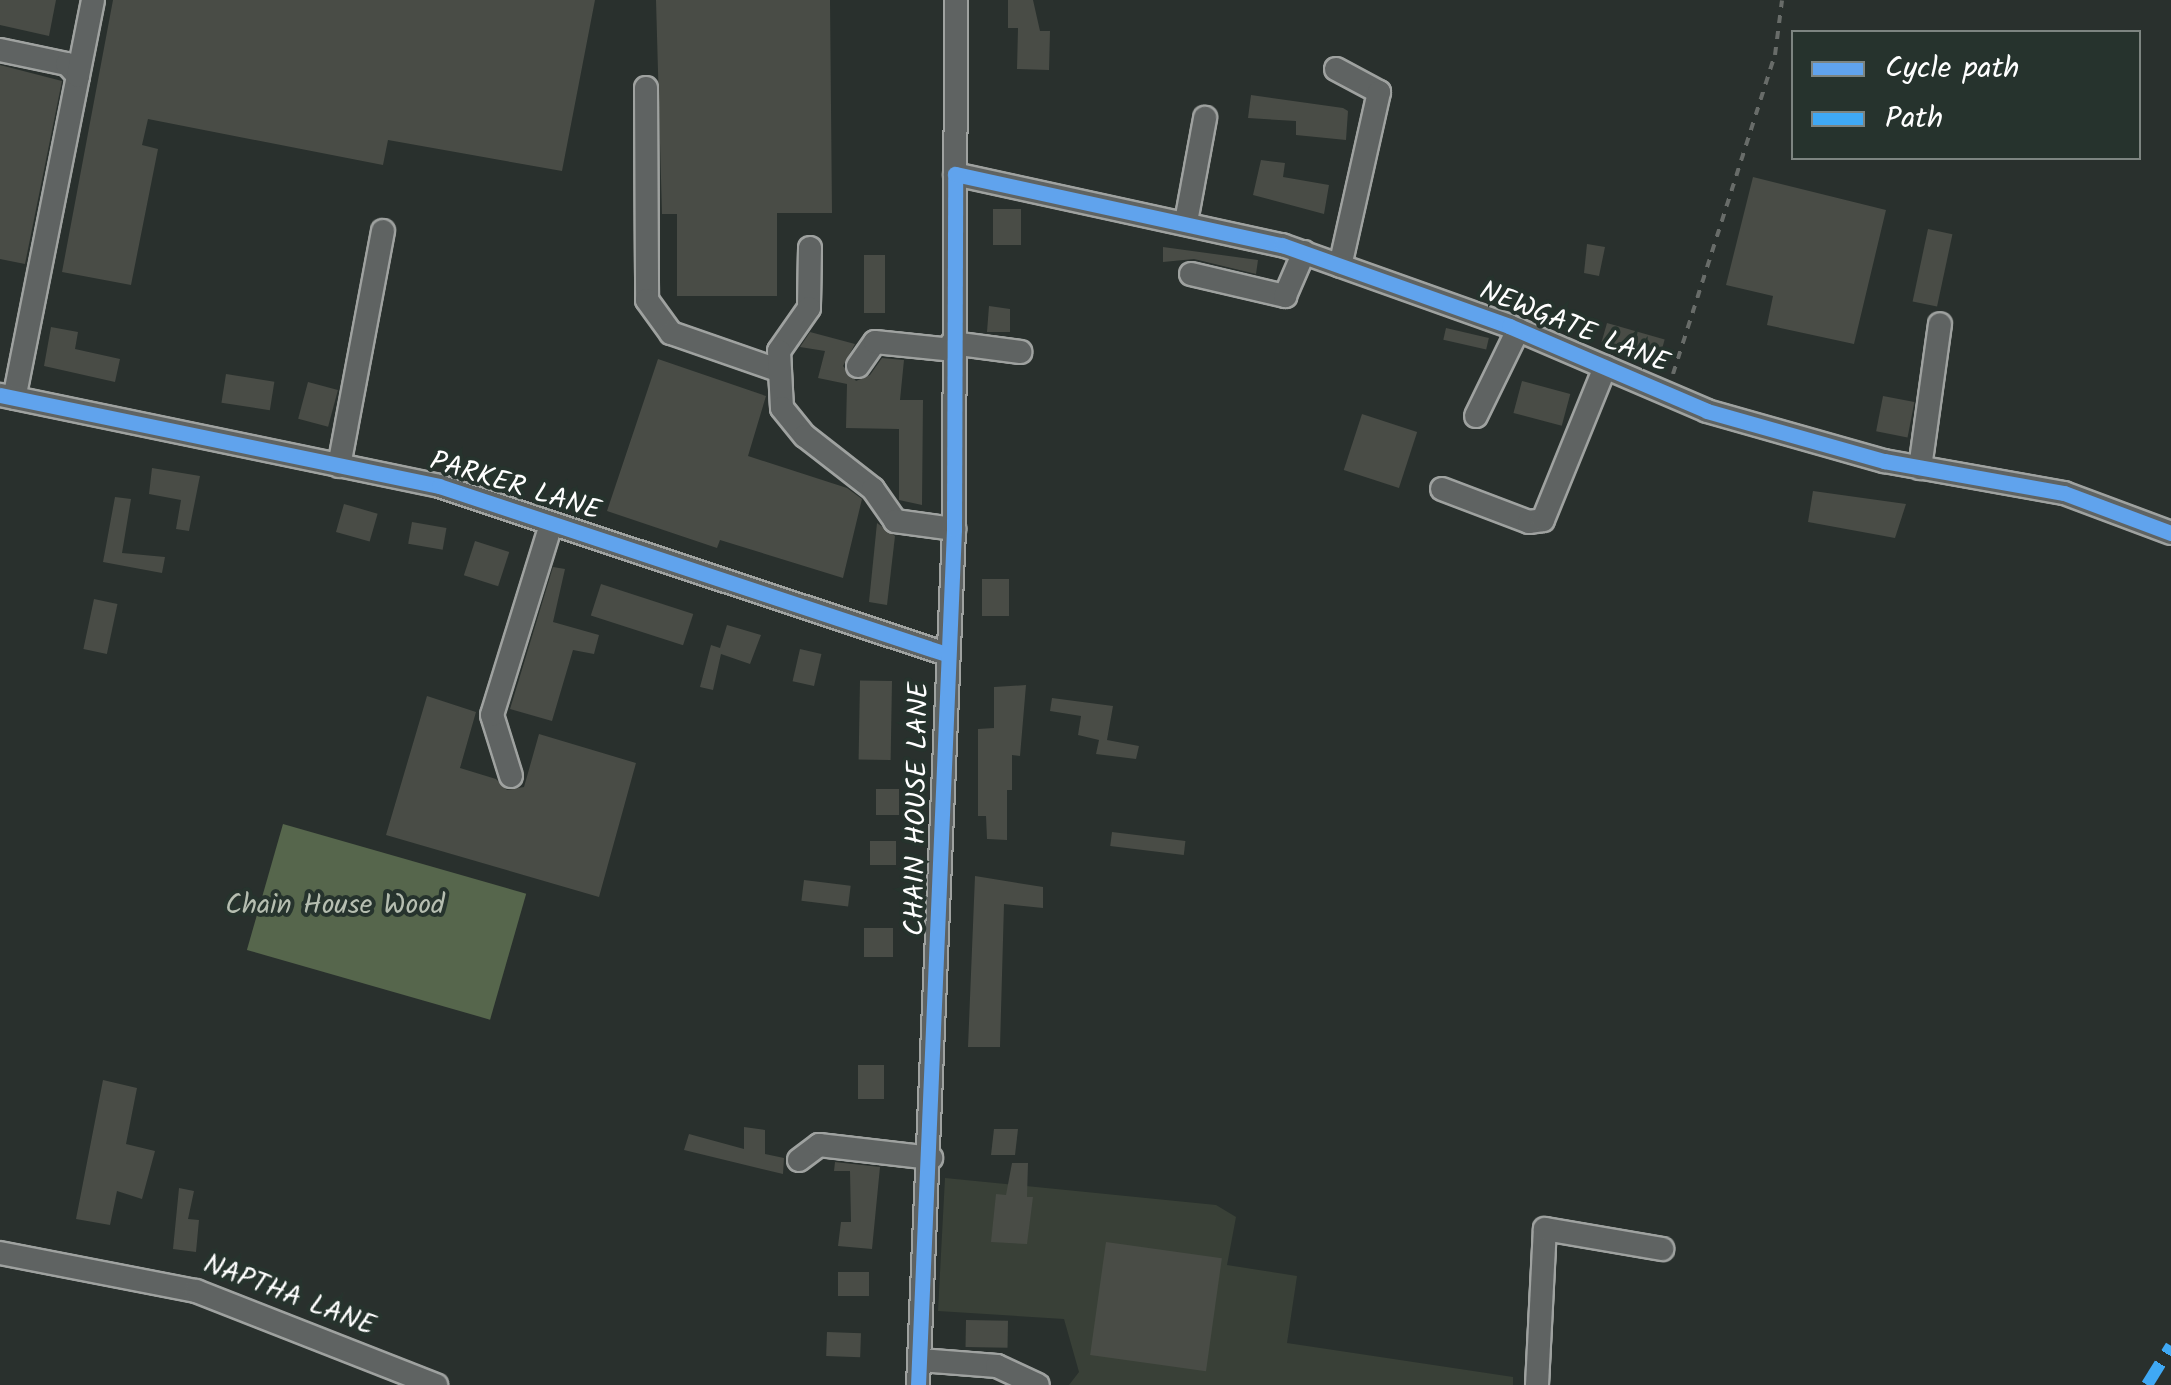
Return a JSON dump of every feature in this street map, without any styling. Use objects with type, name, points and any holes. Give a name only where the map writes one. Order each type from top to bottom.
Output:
[{"type":"street","points":[[7,396],[93,0]]},
{"type":"street","name":"CHAIN HOUSE LANE","points":[[918,1385],[931,1158],[946,654],[954,529],[956,0]]},
{"type":"street","points":[[0,50],[67,64],[78,76]]},
{"type":"street","points":[[1336,69],[1379,92],[1340,266]]},
{"type":"street","points":[[646,88],[647,300],[670,333],[780,371]]},
{"type":"street","points":[[1186,222],[1205,118]]},
{"type":"street","name":"NEWGATE LANE","points":[[955,174],[1186,222],[1304,252],[1518,330],[1707,411],[1920,468],[2064,493],[2171,533]]},
{"type":"street","points":[[339,466],[384,231]]},
{"type":"street","points":[[810,248],[809,308],[778,351],[782,408],[818,447],[873,489],[896,521],[954,529]]},
{"type":"street","points":[[1192,274],[1285,296],[1304,252]]},
{"type":"street","points":[[1920,468],[1940,324]]},
{"type":"street","points":[[1476,416],[1518,330]]},
{"type":"street","points":[[858,366],[875,342],[1020,352]]},
{"type":"street","points":[[1442,488],[1529,522],[1542,520],[1605,367]]},
{"type":"street","name":"PARKER LANE","points":[[7,396],[438,486],[946,654]]},
{"type":"street","points":[[511,776],[492,714],[551,524]]},
{"type":"street","points":[[799,1160],[819,1146],[931,1158]]},
{"type":"street","points":[[1537,1385],[1545,1229],[1662,1249]]},
{"type":"street","name":"NAPTHA LANE","points":[[0,1252],[196,1290],[388,1377],[436,1385]]},
{"type":"street","points":[[920,1360],[996,1366],[1038,1385]]},
{"type":"path","points":[[1668,392],[1775,56],[1782,0]]},
{"type":"shaded area","points":[[945,1178],[1216,1205],[1236,1217],[1227,1265],[1297,1276],[1287,1343],[1513,1377],[1513,1385],[1069,1385],[1079,1372],[1064,1319],[938,1311]]},
{"type":"green space","name":"Chain House Wood","points":[[283,824],[526,894],[490,1020],[247,950]]},
{"type":"building","points":[[0,0],[56,0],[49,36],[0,25]]},
{"type":"building","points":[[113,0],[595,0],[562,171],[388,140],[383,165],[148,119],[142,145],[158,149],[131,285],[62,272]]},
{"type":"building","points":[[656,0],[830,0],[832,213],[777,213],[777,296],[677,296],[677,214],[662,214]]},
{"type":"building","points":[[1008,0],[1033,0],[1040,31],[1050,31],[1049,70],[1017,69],[1018,28],[1008,28]]},
{"type":"building","points":[[0,65],[62,81],[25,264],[0,259]]},
{"type":"building","points":[[1251,95],[1343,108],[1348,111],[1346,140],[1296,135],[1296,121],[1248,118]]},
{"type":"building","points":[[1261,160],[1285,163],[1283,177],[1329,185],[1324,214],[1253,195]]},
{"type":"building","points":[[1753,177],[1886,210],[1854,344],[1767,325],[1773,296],[1726,285]]},
{"type":"building","points":[[993,209],[1021,209],[1021,245],[993,245]]},
{"type":"building","points":[[1928,229],[1952,234],[1937,307],[1913,301]]},
{"type":"building","points":[[1587,244],[1605,247],[1599,276],[1584,273]]},
{"type":"building","points":[[1163,247],[1258,260],[1256,274],[1194,259],[1163,262]]},
{"type":"building","points":[[864,255],[885,255],[885,313],[864,313]]},
{"type":"building","points":[[989,306],[1010,309],[1010,332],[987,332]]},
{"type":"building","points":[[1607,323],[1665,340],[1659,359],[1601,342]]},
{"type":"building","points":[[51,327],[78,332],[75,349],[120,359],[115,382],[44,366]]},
{"type":"building","points":[[1446,328],[1489,338],[1486,350],[1443,340]]},
{"type":"building","points":[[810,332],[855,344],[843,366],[856,381],[870,375],[882,358],[904,360],[900,400],[923,400],[922,505],[899,500],[899,429],[846,428],[847,384],[818,378],[825,351],[800,347]]},
{"type":"building","points":[[658,359],[766,396],[748,456],[847,488],[862,499],[843,578],[720,540],[717,548],[607,511]]},
{"type":"building","points":[[226,374],[274,382],[270,410],[221,403]]},
{"type":"building","points":[[1522,381],[1570,394],[1562,426],[1513,413]]},
{"type":"building","points":[[308,382],[338,390],[328,427],[298,419]]},
{"type":"building","points":[[1883,396],[1914,402],[1908,437],[1876,431]]},
{"type":"building","points":[[1362,414],[1417,432],[1399,488],[1344,470]]},
{"type":"building","points":[[152,468],[200,476],[189,531],[176,529],[181,500],[149,494]]},
{"type":"building","points":[[1813,491],[1906,504],[1895,538],[1808,522]]},
{"type":"building","points":[[115,497],[131,499],[122,553],[165,557],[162,573],[103,562]]},
{"type":"building","points":[[344,504],[378,514],[370,542],[336,532]]},
{"type":"building","points":[[412,522],[446,528],[443,550],[408,544]]},
{"type":"building","points":[[877,523],[895,536],[887,605],[869,602]]},
{"type":"building","points":[[475,541],[509,552],[498,586],[464,575]]},
{"type":"building","points":[[553,567],[565,569],[553,622],[599,635],[594,654],[573,650],[552,721],[510,709]]},
{"type":"building","points":[[982,579],[1009,579],[1009,616],[982,616]]},
{"type":"building","points":[[601,584],[693,614],[683,645],[591,615]]},
{"type":"building","points":[[94,599],[117,604],[107,654],[83,649]]},
{"type":"building","points":[[727,625],[761,635],[750,664],[721,654],[713,690],[700,687],[711,645],[720,648]]},
{"type":"building","points":[[800,649],[821,654],[814,686],[793,681]]},
{"type":"building","points":[[860,680],[892,681],[891,760],[859,759]]},
{"type":"building","points":[[1026,685],[1020,756],[1012,755],[1012,790],[1007,790],[1007,840],[987,839],[986,816],[978,816],[978,729],[994,728],[994,687]]},
{"type":"building","points":[[427,696],[476,712],[460,768],[496,779],[507,790],[524,787],[539,734],[636,763],[599,897],[386,835]]},
{"type":"building","points":[[1052,698],[1113,706],[1107,740],[1139,746],[1136,759],[1096,754],[1099,740],[1078,735],[1081,716],[1050,711]]},
{"type":"building","points":[[876,789],[899,789],[899,815],[876,815]]},
{"type":"building","points":[[1112,832],[1185,841],[1184,855],[1110,846]]},
{"type":"building","points":[[870,841],[896,841],[896,865],[870,865]]},
{"type":"building","points":[[975,876],[1043,887],[1043,908],[1004,904],[1000,1047],[968,1047]]},
{"type":"building","points":[[804,880],[851,886],[848,907],[801,901]]},
{"type":"building","points":[[864,928],[893,928],[893,957],[864,957]]},
{"type":"building","points":[[858,1065],[884,1065],[884,1099],[858,1099]]},
{"type":"building","points":[[103,1080],[137,1088],[126,1144],[155,1151],[142,1199],[117,1191],[110,1225],[76,1219]]},
{"type":"building","points":[[744,1127],[765,1130],[765,1154],[784,1158],[783,1174],[684,1150],[689,1134],[744,1149]]},
{"type":"building","points":[[994,1129],[1018,1129],[1015,1155],[991,1155]]},
{"type":"building","points":[[835,1162],[880,1167],[872,1249],[838,1246],[841,1222],[851,1222],[850,1171],[834,1171]]},
{"type":"building","points":[[1012,1163],[1028,1163],[1027,1197],[1033,1197],[1027,1244],[991,1242],[996,1194],[1006,1195]]},
{"type":"building","points":[[179,1188],[194,1191],[188,1219],[199,1220],[196,1252],[173,1249]]},
{"type":"building","points":[[1106,1242],[1222,1258],[1206,1371],[1090,1355]]},
{"type":"building","points":[[838,1272],[869,1272],[869,1296],[838,1296]]},
{"type":"building","points":[[966,1320],[1008,1321],[1008,1348],[966,1347]]},
{"type":"building","points":[[827,1332],[861,1333],[860,1357],[826,1356]]},
{"type":"marked path","points":[[2147,1385],[2171,1346]]},
{"type":"cycle path","points":[[918,1385],[954,529],[955,174],[1282,245],[1509,326],[1707,411],[1884,461],[2064,493],[2171,533]]},
{"type":"cycle path","points":[[0,395],[439,486],[946,654]]}]
